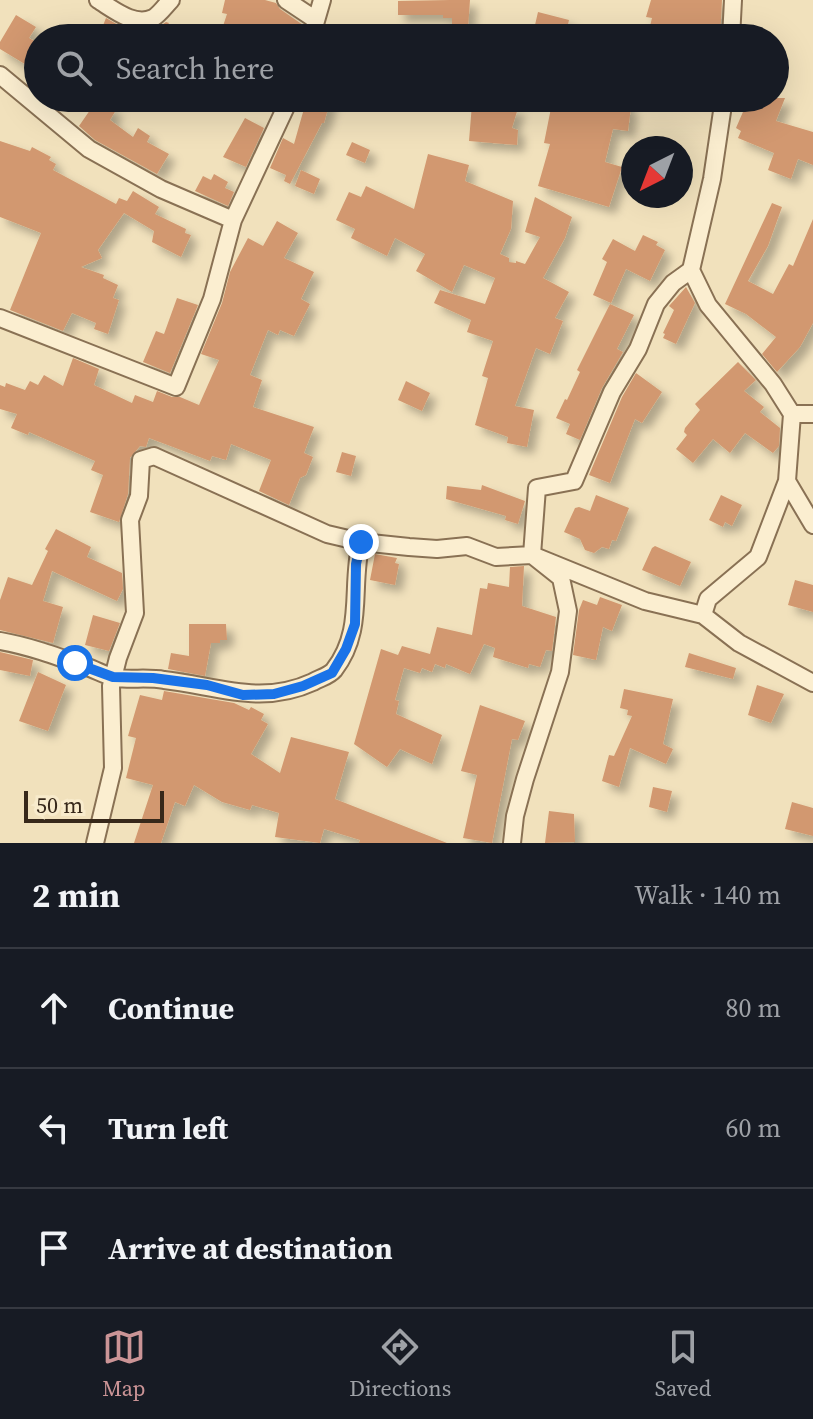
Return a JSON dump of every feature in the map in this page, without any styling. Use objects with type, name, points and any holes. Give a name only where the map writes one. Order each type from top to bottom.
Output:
[{"type":"street","points":[[98,0],[138,20],[153,18],[171,0]]},
{"type":"street","points":[[286,0],[316,20]]},
{"type":"street","points":[[315,24],[322,0]]},
{"type":"street","points":[[732,24],[733,0]]},
{"type":"street","points":[[0,75],[24,95]]},
{"type":"street","points":[[44,112],[89,149],[161,189],[233,220]]},
{"type":"street","points":[[0,318],[176,387],[212,299],[233,220],[283,112]]},
{"type":"street","points":[[703,615],[708,599],[758,557],[787,481],[792,414],[773,384],[708,305],[691,270],[712,179],[722,112]]},
{"type":"street","points":[[532,555],[537,488],[574,481],[612,392],[638,349],[656,304],[673,283],[691,270]]},
{"type":"street","points":[[792,414],[813,414]]},
{"type":"street","points":[[95,843],[113,768],[111,686],[135,613],[130,520],[139,496],[141,460],[154,456],[327,534],[361,542],[437,549],[467,546],[496,557],[532,555],[645,601],[703,615],[739,643],[813,683]]},
{"type":"street","points":[[787,481],[813,525]]},
{"type":"street","points":[[0,641],[19,644],[113,677],[207,685],[243,695],[274,694],[332,673],[346,649],[355,624],[356,564],[361,542]]},
{"type":"street","points":[[512,843],[515,816],[525,779],[560,672],[568,611],[561,578],[532,555]]},
{"type":"building","points":[[225,0],[265,0],[276,3],[302,24],[224,24],[227,14],[222,13]]},
{"type":"building","points":[[470,0],[468,24],[452,24],[452,18],[443,18],[443,15],[398,15],[398,1]]},
{"type":"building","points":[[651,0],[722,0],[721,24],[650,24],[652,18],[646,17]]},
{"type":"building","points":[[538,12],[569,20],[568,24],[535,24]]},
{"type":"building","points":[[16,15],[31,24],[24,24],[24,64],[0,49],[0,42]]},
{"type":"building","points":[[89,112],[115,112],[110,120],[133,137],[138,128],[150,136],[147,142],[169,154],[157,174],[95,140],[79,126]]},
{"type":"building","points":[[303,112],[327,112],[290,184],[284,181],[286,175],[270,168],[283,138],[294,144]]},
{"type":"building","points":[[471,112],[517,112],[512,128],[518,130],[517,145],[469,141]]},
{"type":"building","points":[[550,112],[630,112],[628,131],[613,129],[605,162],[621,167],[609,207],[538,186],[550,144],[544,143]]},
{"type":"building","points":[[743,112],[780,112],[776,121],[813,132],[813,165],[798,159],[791,179],[768,170],[774,153],[738,138],[741,131],[736,128]]},
{"type":"building","points":[[245,118],[264,128],[246,167],[223,157]]},
{"type":"building","points":[[0,141],[30,151],[32,147],[51,157],[49,160],[56,164],[53,170],[116,204],[119,198],[127,201],[133,191],[159,207],[155,214],[186,229],[185,233],[191,235],[181,257],[152,242],[154,231],[124,213],[98,250],[102,258],[81,267],[104,275],[103,278],[118,285],[113,298],[119,300],[108,334],[94,329],[96,323],[72,313],[63,331],[10,310],[41,233],[0,217]]},
{"type":"building","points":[[352,142],[370,150],[365,163],[346,155]]},
{"type":"building","points":[[428,154],[469,165],[465,181],[513,201],[511,229],[500,254],[509,258],[509,262],[525,264],[540,237],[525,232],[535,197],[572,217],[565,238],[543,278],[569,292],[555,318],[563,321],[550,354],[536,348],[515,406],[534,410],[527,447],[507,443],[508,437],[475,425],[488,378],[482,376],[493,341],[467,332],[471,320],[434,303],[440,290],[485,304],[495,278],[464,265],[452,292],[416,271],[425,254],[395,238],[387,256],[351,238],[355,229],[336,220],[349,192],[361,197],[366,186],[414,209]]},
{"type":"building","points":[[301,170],[320,179],[314,194],[295,186]]},
{"type":"building","points":[[214,174],[228,182],[225,188],[234,192],[228,206],[195,191],[203,176],[211,180]]},
{"type":"building","points":[[772,203],[782,207],[768,246],[748,281],[773,294],[789,264],[793,266],[813,219],[813,323],[800,347],[777,372],[762,354],[776,337],[746,314],[725,304]]},
{"type":"building","points":[[277,221],[298,233],[284,258],[314,272],[301,299],[310,304],[294,336],[280,330],[278,335],[268,330],[250,375],[262,380],[253,407],[314,427],[304,453],[313,457],[289,505],[259,491],[271,460],[231,444],[226,460],[212,456],[210,461],[149,438],[146,447],[140,446],[130,458],[128,494],[119,522],[90,512],[103,475],[91,470],[95,461],[29,432],[28,435],[11,428],[17,414],[0,409],[0,385],[5,387],[6,383],[25,390],[30,381],[38,385],[44,375],[63,386],[73,358],[99,369],[94,385],[132,403],[135,395],[153,402],[157,391],[199,405],[219,360],[201,354],[222,303],[230,272],[248,238],[263,246]]},
{"type":"building","points":[[643,235],[658,242],[656,245],[665,250],[650,281],[626,269],[611,303],[593,295],[607,262],[602,259],[613,239],[635,251]]},
{"type":"building","points":[[686,287],[695,303],[676,344],[663,338],[663,333],[674,310],[669,306]]},
{"type":"building","points":[[177,298],[198,305],[170,373],[143,362],[156,331],[164,334]]},
{"type":"building","points":[[610,304],[634,315],[617,349],[623,352],[602,388],[580,440],[566,434],[570,424],[556,418]]},
{"type":"building","points":[[738,362],[756,380],[744,391],[764,407],[760,412],[780,428],[779,446],[773,453],[745,433],[730,453],[713,439],[693,463],[676,449],[687,435],[685,428],[700,410],[695,404]]},
{"type":"building","points":[[636,373],[662,392],[642,423],[635,419],[610,483],[589,475],[622,397]]},
{"type":"building","points":[[406,381],[430,393],[422,411],[398,400]]},
{"type":"building","points":[[342,452],[356,456],[351,476],[336,472]]},
{"type":"building","points":[[482,485],[525,501],[518,524],[505,520],[506,516],[446,499],[447,486],[481,490]]},
{"type":"building","points":[[596,495],[629,508],[616,541],[612,540],[609,549],[602,547],[594,553],[585,550],[580,539],[564,532],[575,508],[590,511]]},
{"type":"building","points":[[721,495],[742,505],[732,526],[725,522],[723,527],[709,520]]},
{"type":"building","points":[[56,529],[91,547],[87,557],[122,573],[123,589],[117,601],[52,571],[43,601],[63,607],[53,643],[0,630],[0,600],[8,577],[32,585]]},
{"type":"building","points":[[655,546],[691,562],[680,586],[642,570]]},
{"type":"building","points":[[375,554],[397,558],[395,563],[399,564],[395,585],[370,580]]},
{"type":"building","points":[[524,566],[522,606],[556,617],[552,651],[546,650],[540,667],[529,664],[528,668],[493,657],[495,648],[484,644],[470,674],[446,664],[445,668],[435,664],[432,672],[422,668],[420,673],[404,668],[395,700],[399,701],[396,714],[442,735],[432,764],[400,749],[387,767],[354,744],[381,649],[398,655],[402,646],[430,654],[437,627],[472,635],[480,588],[487,589],[488,583],[509,587],[510,567]]},
{"type":"building","points":[[795,580],[813,585],[813,612],[788,605]]},
{"type":"building","points":[[600,597],[622,605],[612,631],[603,627],[596,660],[573,655],[583,600],[597,605]]},
{"type":"building","points":[[93,615],[120,623],[109,651],[85,645]]},
{"type":"building","points":[[189,624],[226,624],[227,640],[211,643],[205,676],[168,669],[171,653],[189,656]]},
{"type":"building","points":[[0,652],[33,660],[30,676],[0,670]]},
{"type":"building","points":[[689,653],[736,668],[733,679],[685,667]]},
{"type":"building","points":[[38,672],[66,685],[48,731],[19,721]]},
{"type":"building","points":[[757,685],[784,694],[771,723],[748,715]]},
{"type":"building","points":[[624,689],[673,699],[663,744],[673,749],[666,764],[630,748],[619,787],[602,781],[609,755],[614,756],[632,716],[627,715],[628,710],[620,708]]},
{"type":"building","points":[[164,691],[234,703],[264,714],[261,720],[268,724],[251,754],[280,773],[291,737],[349,752],[335,799],[447,843],[359,843],[360,840],[324,829],[320,843],[275,837],[279,813],[252,805],[250,810],[222,802],[194,785],[185,806],[175,802],[161,843],[134,843],[153,785],[126,778],[136,738],[128,736],[140,695],[162,700]]},
{"type":"building","points":[[480,705],[525,721],[518,740],[512,739],[492,843],[463,838],[477,775],[461,771]]},
{"type":"building","points":[[653,787],[672,791],[667,812],[649,807]]},
{"type":"building","points":[[792,802],[813,808],[813,836],[785,829]]},
{"type":"building","points":[[549,811],[574,814],[575,842],[545,843]]},
{"type":"route","points":[[75,663],[113,677],[207,685],[243,695],[274,694],[303,686],[332,673],[346,649],[355,624],[356,564],[361,542]]}]
